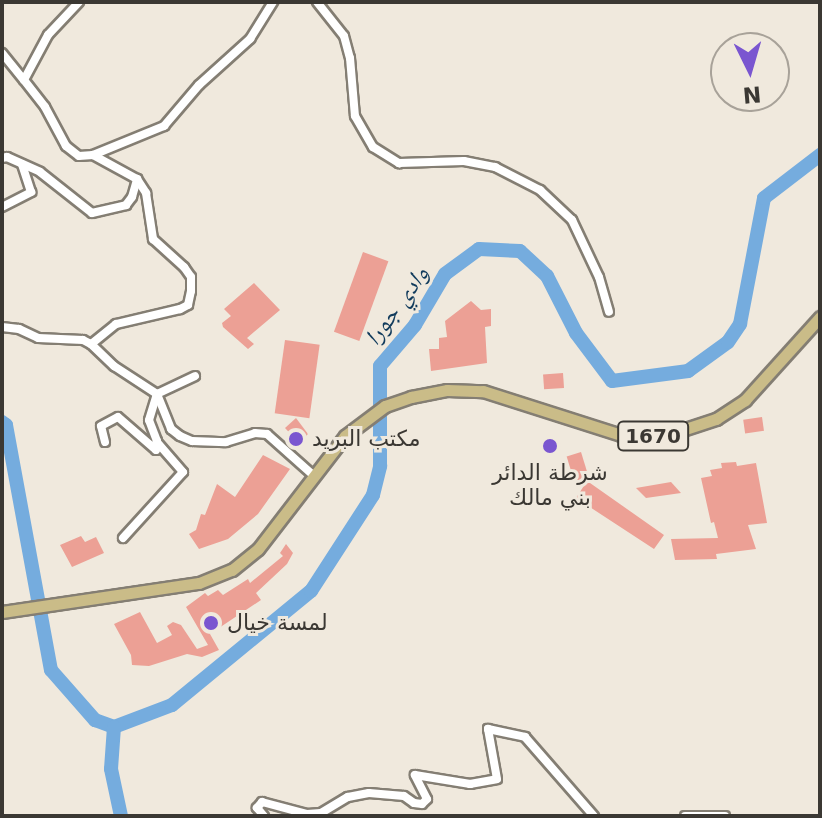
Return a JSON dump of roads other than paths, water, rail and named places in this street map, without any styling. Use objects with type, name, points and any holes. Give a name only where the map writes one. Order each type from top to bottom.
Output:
[{"type":"main road","name":"1670","points":[[2,612],[93,596],[199,583],[232,570],[258,549],[327,455],[345,436],[385,406],[447,390],[483,391],[508,396],[621,435],[667,435],[716,419],[745,400],[820,317]]},
{"type":"street","points":[[24,80],[48,35],[79,2]]},
{"type":"street","points":[[2,53],[45,107],[66,146],[79,156],[93,155],[164,126],[199,85],[250,39],[273,2]]},
{"type":"street","points":[[317,2],[344,36],[350,58],[355,116],[373,147],[399,163],[464,161],[495,167],[540,190],[572,220],[599,277],[609,312]]},
{"type":"street","points":[[91,344],[116,324],[188,305],[191,277],[153,239],[146,193],[137,179],[93,155]]},
{"type":"street","points":[[2,158],[40,172],[92,213],[126,205],[132,197],[137,179]]},
{"type":"street","points":[[2,207],[31,192],[22,164]]},
{"type":"street","points":[[2,327],[19,329],[38,338],[83,340],[114,366],[157,394],[171,429],[180,436],[192,441],[226,442],[255,433],[267,434],[313,475]]},
{"type":"street","points":[[123,538],[183,472],[157,441],[149,420],[157,394],[195,376]]},
{"type":"street","points":[[105,442],[101,426],[118,417],[156,450],[157,441]]},
{"type":"street","points":[[264,816],[257,808],[262,802],[307,814],[321,813],[348,797],[369,793],[404,796],[422,804],[427,799],[415,775],[470,784],[497,779],[488,729],[525,737],[594,816]]},
{"type":"street","points":[[685,816],[725,816]]},
{"type":"waterway","name":"وادي جورا","points":[[2,422],[6,425],[51,670],[95,720],[114,727],[172,705],[311,591],[373,495],[380,466],[380,366],[415,325],[445,274],[479,249],[520,251],[547,276],[576,333],[612,381],[688,371],[728,342],[740,324],[764,198],[820,155]]},
{"type":"waterway","points":[[114,727],[111,769],[121,816]]},
{"type":"place","name":"مكتب البريد","points":[[296,439]]},
{"type":"place","name":"شرطة الدائر بني مالك","points":[[550,446]]},
{"type":"place","name":"لمسة خيال","points":[[211,623]]}]
